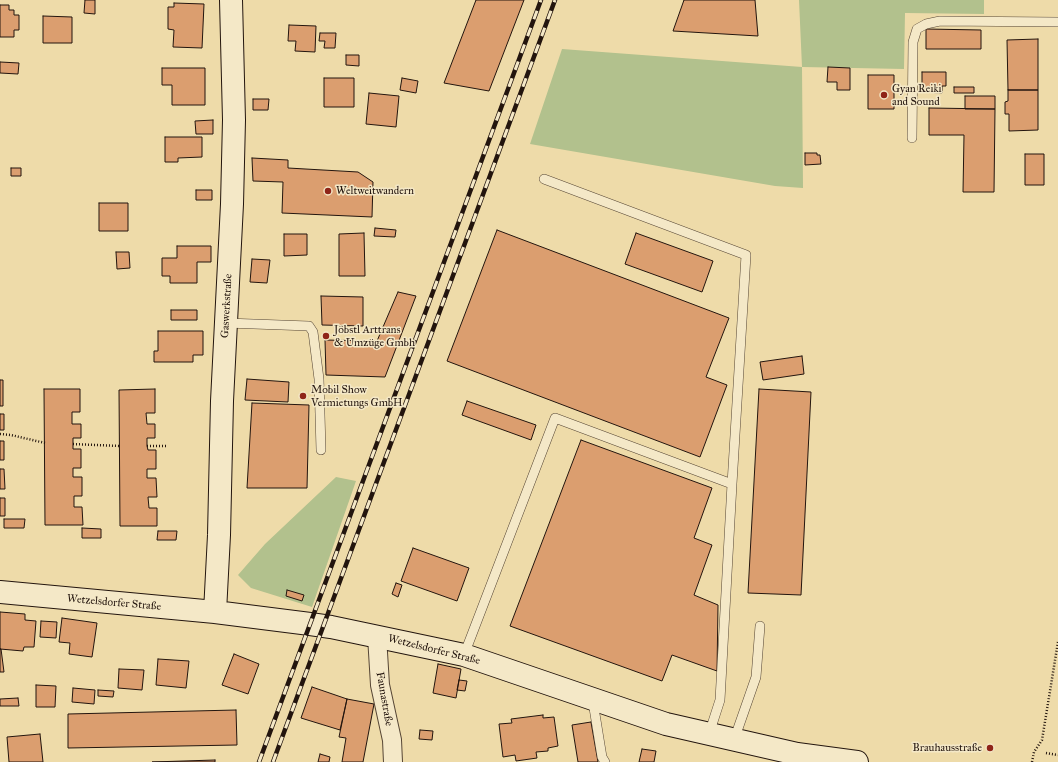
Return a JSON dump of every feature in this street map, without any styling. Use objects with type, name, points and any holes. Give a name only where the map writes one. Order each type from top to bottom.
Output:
[{"type":"main road","name":"Gaswerkstraße","points":[[215,612],[220,535],[221,429],[232,204],[234,120],[231,0]]},
{"type":"main road","name":"Wetzelsdorfer Straße","points":[[0,592],[215,612],[310,624],[377,636],[464,655],[666,724],[797,754],[857,762]]},
{"type":"street","name":"Faunastraße","points":[[377,636],[380,685],[392,740],[393,762]]},
{"type":"lane","points":[[912,138],[913,42],[917,29],[926,24],[940,21],[1058,22]]},
{"type":"lane","points":[[544,179],[746,255],[720,700],[708,734]]},
{"type":"lane","points":[[226,323],[309,326],[313,332],[319,379],[322,450]]},
{"type":"lane","points":[[464,655],[555,418],[732,484]]},
{"type":"lane","points":[[734,740],[756,677],[760,626]]},
{"type":"lane","points":[[596,700],[594,708],[602,757],[605,762]]},
{"type":"path","points":[[0,434],[11,435],[44,443]]},
{"type":"path","points":[[73,444],[119,446]]},
{"type":"path","points":[[147,446],[167,446]]},
{"type":"path","points":[[1032,762],[1034,752],[1042,740],[1058,642]]},
{"type":"path","points":[[1046,753],[1058,754]]},
{"type":"green space","points":[[799,0],[984,0],[984,14],[905,13],[904,69],[802,67]]},
{"type":"green space","points":[[562,49],[802,67],[803,188],[775,186],[530,144]]},
{"type":"green space","points":[[336,477],[356,481],[312,607],[251,588],[238,575],[265,544]]},
{"type":"building","points":[[85,0],[95,0],[95,14],[84,13]]},
{"type":"building","points":[[476,0],[524,0],[489,91],[444,83]]},
{"type":"building","points":[[684,0],[755,0],[758,36],[673,31]]},
{"type":"building","points":[[174,3],[204,4],[202,48],[173,47],[174,30],[168,29],[168,7],[174,7]]},
{"type":"building","points":[[0,5],[9,5],[9,10],[14,10],[14,15],[19,15],[19,30],[14,30],[14,37],[0,37]]},
{"type":"building","points":[[43,16],[72,17],[72,43],[43,43]]},
{"type":"building","points":[[289,25],[316,26],[315,52],[295,51],[296,41],[288,41]]},
{"type":"building","points":[[926,29],[981,30],[981,49],[926,49]]},
{"type":"building","points":[[320,33],[336,33],[335,48],[324,48],[325,41],[319,41]]},
{"type":"building","points":[[1038,39],[1038,90],[1008,90],[1007,40]]},
{"type":"building","points":[[346,55],[359,55],[359,66],[346,65]]},
{"type":"building","points":[[0,62],[19,63],[18,74],[0,73]]},
{"type":"building","points":[[828,67],[850,68],[850,90],[837,90],[837,82],[827,82]]},
{"type":"building","points":[[162,68],[205,68],[205,105],[172,105],[172,85],[162,85]]},
{"type":"building","points":[[922,72],[946,72],[946,86],[942,86],[942,93],[922,92]]},
{"type":"building","points":[[868,75],[894,75],[894,109],[868,109]]},
{"type":"building","points":[[324,78],[354,78],[354,107],[324,107]]},
{"type":"building","points":[[402,78],[418,81],[416,93],[400,90]]},
{"type":"building","points":[[954,87],[974,87],[974,93],[954,93]]},
{"type":"building","points":[[1008,90],[1038,90],[1038,130],[1009,131],[1009,114],[1005,114],[1005,102],[1008,101]]},
{"type":"building","points":[[369,93],[399,96],[396,127],[366,124]]},
{"type":"building","points":[[965,96],[995,96],[995,109],[965,109]]},
{"type":"building","points":[[253,99],[269,99],[268,110],[253,110]]},
{"type":"building","points":[[929,108],[995,109],[994,192],[963,192],[964,135],[929,135]]},
{"type":"building","points":[[213,120],[213,134],[196,134],[195,121]]},
{"type":"building","points":[[165,137],[202,137],[202,157],[178,158],[178,162],[165,162]]},
{"type":"building","points":[[805,153],[817,153],[817,155],[820,155],[821,164],[805,165]]},
{"type":"building","points":[[1025,154],[1044,154],[1044,185],[1025,185]]},
{"type":"building","name":"Weltweitwandern","points":[[252,158],[288,160],[288,168],[358,172],[373,182],[372,217],[282,213],[283,182],[253,181]]},
{"type":"building","points":[[11,168],[21,168],[21,176],[11,176]]},
{"type":"building","points":[[196,190],[212,190],[212,200],[196,200]]},
{"type":"building","points":[[99,203],[128,203],[128,231],[99,231]]},
{"type":"building","points":[[375,228],[396,230],[395,237],[374,236]]},
{"type":"building","points":[[497,230],[729,318],[706,377],[727,385],[700,457],[447,361]]},
{"type":"building","points":[[364,233],[365,276],[339,276],[339,234]]},
{"type":"building","points":[[636,233],[713,261],[702,292],[625,264]]},
{"type":"building","points":[[284,234],[307,234],[307,255],[284,256]]},
{"type":"building","points":[[177,246],[211,246],[211,262],[197,262],[197,283],[170,283],[170,276],[162,276],[162,258],[177,258]]},
{"type":"building","points":[[116,252],[129,252],[130,268],[117,269]]},
{"type":"building","points":[[252,259],[270,260],[267,283],[250,282]]},
{"type":"building","points":[[398,292],[416,296],[385,377],[326,375],[325,340],[377,341]]},
{"type":"building","points":[[321,296],[363,297],[363,326],[322,325]]},
{"type":"building","points":[[171,310],[197,310],[197,320],[171,320]]},
{"type":"building","points":[[158,331],[203,331],[203,355],[193,355],[193,362],[154,362],[154,351],[158,351]]},
{"type":"building","points":[[802,356],[804,374],[763,380],[760,362]]},
{"type":"building","points":[[247,379],[289,382],[288,402],[245,400]]},
{"type":"building","points":[[0,380],[3,380],[3,406],[0,406]]},
{"type":"building","points":[[44,389],[80,389],[80,412],[72,412],[72,424],[81,424],[81,438],[73,438],[73,449],[81,449],[81,468],[73,468],[73,477],[82,477],[82,496],[74,496],[74,507],[82,507],[83,525],[45,525]]},
{"type":"building","points":[[155,389],[155,413],[146,413],[147,424],[155,424],[155,438],[147,438],[147,446],[148,450],[156,450],[156,469],[147,469],[147,478],[156,478],[157,497],[148,497],[149,508],[157,508],[157,526],[120,526],[119,390]]},
{"type":"building","points":[[759,389],[811,392],[801,595],[748,593]]},
{"type":"building","points":[[467,401],[536,425],[531,440],[462,415]]},
{"type":"building","points":[[252,403],[309,405],[307,488],[247,488]]},
{"type":"building","points":[[0,414],[4,414],[4,430],[0,430]]},
{"type":"building","points":[[581,440],[712,488],[694,538],[712,545],[694,595],[718,605],[717,671],[672,655],[662,681],[510,626]]},
{"type":"building","points":[[0,441],[4,441],[4,460],[0,460]]},
{"type":"building","points":[[0,469],[4,469],[5,489],[0,489]]},
{"type":"building","points":[[0,498],[5,498],[5,516],[0,516]]},
{"type":"building","points":[[4,519],[25,519],[24,528],[4,528]]},
{"type":"building","points":[[82,528],[101,529],[101,538],[82,538]]},
{"type":"building","points":[[158,531],[177,531],[176,540],[157,540]]},
{"type":"building","points":[[413,548],[469,568],[457,601],[401,581]]},
{"type":"building","points":[[396,583],[402,585],[398,597],[392,594]]},
{"type":"building","points":[[287,590],[304,595],[302,601],[286,596]]},
{"type":"building","points":[[0,612],[25,614],[25,620],[36,621],[34,647],[24,647],[23,651],[0,649]]},
{"type":"building","points":[[62,618],[97,623],[92,657],[69,654],[70,643],[59,642]]},
{"type":"building","points":[[41,621],[57,622],[56,638],[40,637]]},
{"type":"building","points":[[1,649],[4,672],[0,672]]},
{"type":"building","points":[[234,654],[259,664],[248,694],[222,685]]},
{"type":"building","points":[[158,659],[189,661],[186,688],[156,685]]},
{"type":"building","points":[[438,664],[461,669],[456,698],[433,693]]},
{"type":"building","points":[[119,669],[144,670],[142,690],[118,688]]},
{"type":"building","points":[[459,680],[467,681],[465,691],[457,690]]},
{"type":"building","points":[[36,685],[56,686],[55,707],[36,707]]},
{"type":"building","points":[[312,687],[347,699],[340,730],[301,718]]},
{"type":"building","points":[[73,688],[95,690],[94,704],[72,702]]},
{"type":"building","points":[[98,690],[114,691],[113,697],[98,696]]},
{"type":"building","points":[[18,698],[19,706],[0,706],[0,699]]},
{"type":"building","points":[[347,699],[374,704],[363,762],[342,762],[346,738],[339,737]]},
{"type":"building","points":[[236,710],[237,745],[68,748],[68,714]]},
{"type":"building","points":[[543,715],[543,718],[554,717],[558,746],[548,748],[548,751],[536,752],[537,758],[516,761],[515,755],[503,757],[499,724],[512,723],[511,719]]},
{"type":"building","points":[[591,722],[598,762],[578,762],[572,725]]},
{"type":"building","points":[[420,730],[433,731],[432,740],[419,739]]},
{"type":"building","points":[[40,734],[43,762],[9,762],[7,737]]},
{"type":"building","points":[[642,749],[656,751],[654,762],[639,762]]},
{"type":"building","points":[[320,754],[330,757],[329,762],[318,762]]},
{"type":"building","points":[[215,760],[215,762],[152,762]]},
{"type":"railway","points":[[259,762],[541,0]]},
{"type":"railway","points":[[273,762],[555,0]]},
{"type":"place","name":"Gyan Reiki and Sound","points":[[884,95]]},
{"type":"place","name":"Weltweitwandern","points":[[328,191]]},
{"type":"place","name":"Jöbstl Arttrans & Umzüge Gmbh","points":[[326,336]]},
{"type":"place","name":"Mobil Show Vermietungs GmbH","points":[[303,396]]},
{"type":"place","name":"Brauhausstraße","points":[[990,748]]}]
